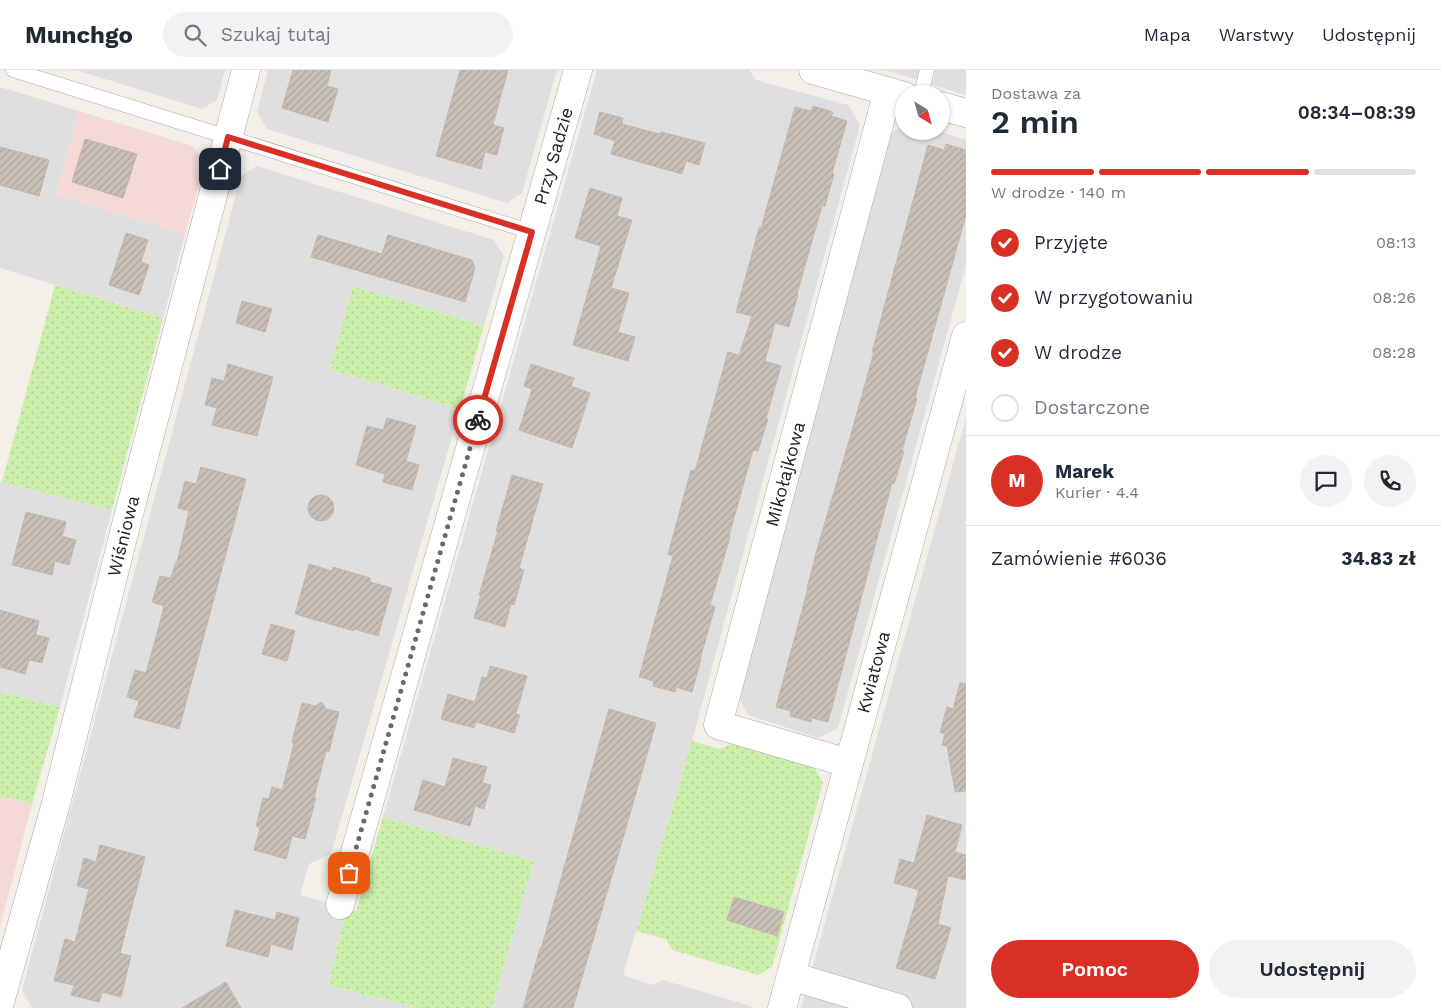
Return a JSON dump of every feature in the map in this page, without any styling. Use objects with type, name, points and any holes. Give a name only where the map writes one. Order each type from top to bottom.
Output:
[{"type":"street","name":"Wiśniowa","points":[[0,1002],[55,807],[246,70]]},
{"type":"street","name":"Przy Sadzie","points":[[340,905],[578,70]]},
{"type":"street","points":[[812,70],[895,94]]},
{"type":"street","name":"Mikołajkowa","points":[[848,763],[718,725],[895,98]]},
{"type":"street","points":[[950,109],[966,113]]},
{"type":"street","name":"Kwiatowa","points":[[782,1008],[966,336]]},
{"type":"street","points":[[791,976],[898,1008]]},
{"type":"lane","points":[[13,70],[532,232]]},
{"type":"lane","points":[[923,85],[927,70]]},
{"type":"shaded area","points":[[76,70],[225,70],[217,100],[202,109]]},
{"type":"shaded area","points":[[268,70],[557,70],[522,193],[507,203],[267,129],[257,112]]},
{"type":"shaded area","points":[[597,70],[749,70],[756,80],[848,105],[860,125],[692,741],[623,975],[652,985],[663,980],[751,1006],[752,1008],[492,1008],[534,861],[383,817]]},
{"type":"shaded area","points":[[885,70],[966,70],[966,95],[950,90],[950,85],[934,85]]},
{"type":"shaded area","points":[[0,87],[79,111],[56,194],[185,234],[163,318],[0,268]]},
{"type":"shaded area","points":[[79,111],[193,146],[204,166],[185,234],[56,194]]},
{"type":"shaded area","points":[[895,131],[895,140],[950,140],[950,135],[966,140],[966,265],[838,728],[818,738],[748,715],[737,694],[889,134]]},
{"type":"shaded area","points":[[257,166],[494,240],[504,256],[484,326],[353,286],[330,369],[460,409],[331,854],[309,864],[300,895],[347,908],[328,985],[420,1008],[32,1008],[22,990],[241,176]]},
{"type":"shaded area","points":[[966,417],[966,1008],[801,1008],[867,773]]},
{"type":"shaded area","points":[[0,481],[112,510],[60,707],[0,692]]},
{"type":"shaded area","points":[[0,796],[32,804],[0,927]]},
{"type":"green space","points":[[55,285],[163,318],[112,510],[2,482]]},
{"type":"green space","points":[[353,286],[484,326],[460,409],[330,369]]},
{"type":"green space","points":[[0,692],[60,707],[32,804],[0,796]]},
{"type":"green space","points":[[692,741],[720,749],[733,743],[815,768],[823,783],[772,967],[758,975],[672,950],[666,939],[636,931]]},
{"type":"green space","points":[[383,817],[534,861],[492,1008],[420,1008],[328,985],[347,908],[356,911]]},
{"type":"building","points":[[293,70],[331,70],[327,86],[338,89],[328,122],[282,108]]},
{"type":"building","points":[[460,70],[508,70],[493,125],[504,128],[497,155],[485,152],[481,169],[436,156]]},
{"type":"building","points":[[813,106],[833,112],[831,116],[847,121],[825,206],[822,206],[789,327],[775,323],[765,361],[781,366],[758,451],[753,450],[710,605],[715,607],[692,692],[676,687],[675,692],[653,686],[654,681],[639,677],[673,556],[668,554],[691,470],[695,471],[728,352],[739,355],[752,316],[736,312],[795,107],[811,111]]},
{"type":"building","points":[[600,112],[623,118],[622,124],[705,143],[699,165],[686,161],[682,174],[611,154],[615,141],[594,134]]},
{"type":"building","points":[[85,139],[137,154],[123,198],[72,182]]},
{"type":"building","points":[[946,144],[966,150],[966,215],[915,398],[917,398],[902,451],[904,451],[894,484],[892,483],[828,722],[812,718],[811,722],[790,716],[791,711],[776,707],[818,546],[874,352],[872,352],[928,145],[944,150]]},
{"type":"building","points":[[0,147],[49,160],[39,196],[0,185]]},
{"type":"building","points":[[590,188],[622,198],[617,216],[632,220],[611,288],[629,293],[618,332],[635,337],[628,361],[573,345],[601,246],[575,238]]},
{"type":"building","points":[[126,233],[148,240],[141,262],[149,265],[139,295],[109,285]]},
{"type":"building","points":[[318,235],[382,254],[388,235],[472,260],[475,268],[465,302],[311,257]]},
{"type":"building","points":[[242,301],[272,309],[265,332],[236,323]]},
{"type":"building","points":[[228,364],[273,377],[257,436],[212,425],[217,408],[205,405],[212,378],[224,381]]},
{"type":"building","points":[[531,364],[574,378],[571,386],[590,393],[572,448],[519,430],[532,389],[524,386]]},
{"type":"building","points":[[387,418],[416,426],[406,461],[419,465],[412,490],[383,482],[385,474],[356,465],[367,426],[383,430]]},
{"type":"building","points":[[201,467],[246,479],[179,729],[134,717],[139,701],[127,697],[135,670],[146,673],[160,622],[164,606],[152,602],[160,576],[171,578],[177,562],[189,511],[178,508],[185,481],[196,484]]},
{"type":"building","points":[[512,475],[543,484],[519,568],[524,570],[514,605],[511,604],[505,627],[474,618]]},
{"type":"building","points":[[321,495],[330,499],[334,508],[330,517],[321,521],[312,517],[308,508],[312,499]]},
{"type":"building","points":[[26,512],[66,522],[62,536],[76,540],[69,565],[55,561],[52,575],[12,565]]},
{"type":"building","points":[[309,564],[332,571],[333,567],[370,578],[370,582],[392,588],[378,636],[295,614]]},
{"type":"building","points":[[0,610],[39,621],[36,635],[49,638],[42,663],[29,660],[25,674],[0,667]]},
{"type":"building","points":[[271,624],[295,631],[287,661],[262,654]]},
{"type":"building","points":[[490,666],[527,676],[516,714],[520,715],[514,733],[476,722],[474,728],[441,719],[448,694],[475,702],[482,677],[487,678]]},
{"type":"building","points":[[960,683],[966,684],[966,791],[955,792],[947,746],[942,745],[945,734],[940,732],[947,707],[953,709]]},
{"type":"building","points":[[322,702],[326,709],[339,712],[329,752],[326,751],[305,839],[292,836],[286,859],[254,850],[260,828],[256,826],[263,798],[269,799],[272,787],[282,790],[302,703],[315,706]]},
{"type":"building","points":[[609,709],[656,723],[626,828],[573,1008],[523,1008],[541,949]]},
{"type":"building","points":[[453,758],[487,767],[482,783],[491,785],[484,809],[475,806],[470,826],[414,810],[423,780],[445,787]]},
{"type":"building","points":[[927,815],[962,825],[955,852],[966,855],[966,880],[948,876],[938,924],[951,928],[935,979],[896,968],[919,890],[894,883],[900,859],[914,863]]},
{"type":"building","points":[[100,845],[145,857],[120,953],[131,956],[121,997],[102,992],[99,1002],[71,995],[74,985],[54,981],[65,939],[75,942],[89,889],[77,886],[84,858],[96,862]]},
{"type":"building","points":[[734,897],[784,912],[777,936],[727,920]]},
{"type":"building","points":[[235,910],[275,920],[277,912],[299,918],[292,950],[271,944],[268,957],[226,946]]},
{"type":"building","points":[[226,982],[241,1008],[182,1008]]},
{"type":"way so far","points":[[349,873],[478,420]]},
{"type":"route","points":[[220,169],[228,137],[532,232],[478,420]]}]
